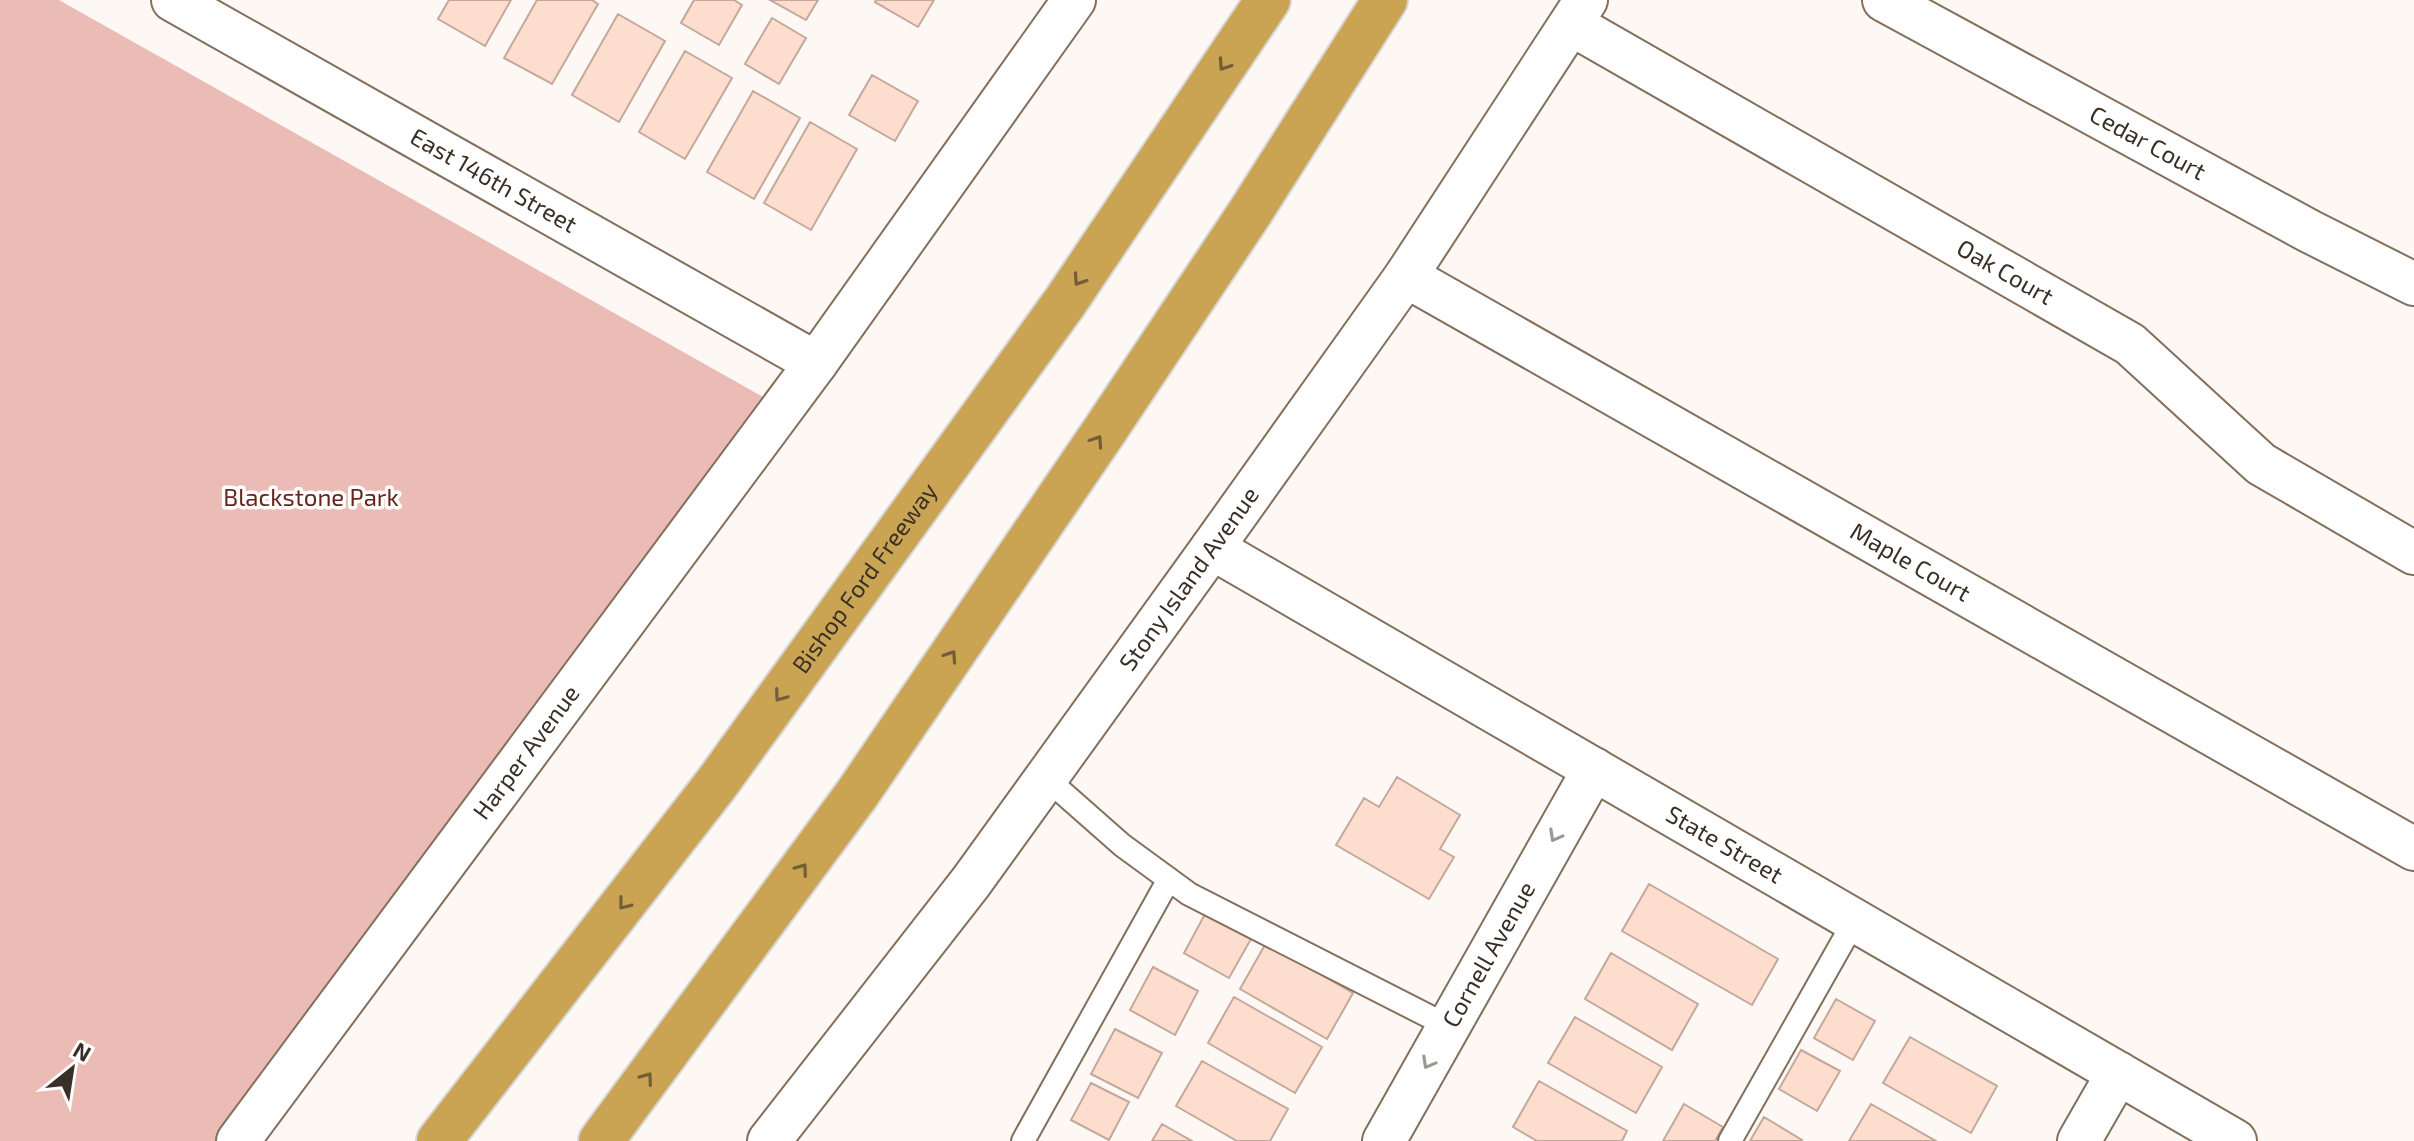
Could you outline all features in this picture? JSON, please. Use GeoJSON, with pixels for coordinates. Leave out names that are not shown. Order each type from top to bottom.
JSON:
{"type":"FeatureCollection","features":[{"type":"Feature","properties":{"kind":"highway","name":"Bishop Ford Freeway"},"geometry":{"type":"LineString","coordinates":[[439,1141],[727,770],[1065,302],[1268,0]]}},
{"type":"Feature","properties":{"kind":"highway"},"geometry":{"type":"LineString","coordinates":[[601,1141],[857,794],[1249,214],[1385,0]]}},
{"type":"Feature","properties":{"kind":"street","name":"East 146th Street"},"geometry":{"type":"LineString","coordinates":[[173,0],[816,363]]}},
{"type":"Feature","properties":{"kind":"street"},"geometry":{"type":"LineString","coordinates":[[816,363],[1074,0]]}},
{"type":"Feature","properties":{"kind":"street","name":"Cedar Court"},"geometry":{"type":"LineString","coordinates":[[1884,0],[2309,231],[2414,284]]}},
{"type":"Feature","properties":{"kind":"street","name":"Stony Island Avenue"},"geometry":{"type":"LineString","coordinates":[[769,1141],[971,882],[1212,548],[1406,276],[1579,12]]}},
{"type":"Feature","properties":{"kind":"street","name":"Oak Court"},"geometry":{"type":"LineString","coordinates":[[1579,12],[2130,344],[2261,464],[2414,553]]}},
{"type":"Feature","properties":{"kind":"street","name":"Maple Court"},"geometry":{"type":"LineString","coordinates":[[1406,276],[2414,849]]}},
{"type":"Feature","properties":{"kind":"street","name":"Harper Avenue"},"geometry":{"type":"LineString","coordinates":[[238,1141],[816,363]]}},
{"type":"Feature","properties":{"kind":"street","name":"State Street"},"geometry":{"type":"LineString","coordinates":[[1212,548],[2235,1141]]}},
{"type":"Feature","properties":{"kind":"street","name":"Cornell Avenue"},"geometry":{"type":"LineString","coordinates":[[1384,1141],[1594,769]]}},
{"type":"Feature","properties":{"kind":"street"},"geometry":{"type":"LineString","coordinates":[[2079,1141],[2118,1073]]}},
{"type":"Feature","properties":{"kind":"lane"},"geometry":{"type":"LineString","coordinates":[[1046,778],[1122,845],[1189,894],[1448,1026]]}},
{"type":"Feature","properties":{"kind":"lane"},"geometry":{"type":"LineString","coordinates":[[1023,1141],[1169,879]]}},
{"type":"Feature","properties":{"kind":"lane"},"geometry":{"type":"LineString","coordinates":[[1730,1141],[1855,920]]}},
{"type":"Feature","properties":{"kind":"green space","name":"Blackstone Park"},"geometry":{"type":"Polygon","coordinates":[[[0,0],[59,0],[772,402],[216,1141],[0,1141],[0,0]]]}},
{"type":"Feature","properties":{"kind":"building"},"geometry":{"type":"Polygon","coordinates":[[[449,0],[511,0],[485,46],[438,19],[449,0]]]}},
{"type":"Feature","properties":{"kind":"building"},"geometry":{"type":"Polygon","coordinates":[[[537,0],[592,0],[598,4],[552,84],[504,58],[537,0]]]}},
{"type":"Feature","properties":{"kind":"building"},"geometry":{"type":"Polygon","coordinates":[[[694,0],[734,0],[742,5],[719,45],[681,23],[694,0]]]}},
{"type":"Feature","properties":{"kind":"building"},"geometry":{"type":"Polygon","coordinates":[[[770,0],[818,0],[806,20],[770,0]]]}},
{"type":"Feature","properties":{"kind":"building"},"geometry":{"type":"Polygon","coordinates":[[[876,0],[934,0],[918,27],[876,0]]]}},
{"type":"Feature","properties":{"kind":"building"},"geometry":{"type":"Polygon","coordinates":[[[618,14],[665,41],[619,122],[572,95],[618,14]]]}},
{"type":"Feature","properties":{"kind":"building"},"geometry":{"type":"Polygon","coordinates":[[[772,18],[806,38],[779,84],[745,64],[772,18]]]}},
{"type":"Feature","properties":{"kind":"building"},"geometry":{"type":"Polygon","coordinates":[[[685,51],[732,78],[685,159],[639,132],[685,51]]]}},
{"type":"Feature","properties":{"kind":"building"},"geometry":{"type":"Polygon","coordinates":[[[872,75],[918,101],[895,141],[849,115],[872,75]]]}},
{"type":"Feature","properties":{"kind":"building"},"geometry":{"type":"Polygon","coordinates":[[[753,91],[800,118],[754,199],[707,172],[753,91]]]}},
{"type":"Feature","properties":{"kind":"building"},"geometry":{"type":"Polygon","coordinates":[[[810,122],[857,149],[811,230],[764,203],[810,122]]]}},
{"type":"Feature","properties":{"kind":"building"},"geometry":{"type":"Polygon","coordinates":[[[1397,777],[1460,815],[1440,849],[1454,857],[1429,899],[1336,845],[1364,798],[1379,807],[1397,777]]]}},
{"type":"Feature","properties":{"kind":"building"},"geometry":{"type":"Polygon","coordinates":[[[1649,884],[1778,959],[1752,1005],[1622,931],[1649,884]]]}},
{"type":"Feature","properties":{"kind":"building"},"geometry":{"type":"Polygon","coordinates":[[[1205,914],[1251,939],[1229,978],[1184,953],[1205,914]]]}},
{"type":"Feature","properties":{"kind":"building"},"geometry":{"type":"Polygon","coordinates":[[[1266,943],[1353,993],[1327,1039],[1240,989],[1266,943]]]}},
{"type":"Feature","properties":{"kind":"building"},"geometry":{"type":"Polygon","coordinates":[[[1611,953],[1698,1004],[1672,1050],[1585,999],[1611,953]]]}},
{"type":"Feature","properties":{"kind":"building"},"geometry":{"type":"Polygon","coordinates":[[[1153,967],[1198,991],[1175,1035],[1130,1010],[1153,967]]]}},
{"type":"Feature","properties":{"kind":"building"},"geometry":{"type":"Polygon","coordinates":[[[1234,997],[1322,1047],[1295,1093],[1208,1043],[1234,997]]]}},
{"type":"Feature","properties":{"kind":"building"},"geometry":{"type":"Polygon","coordinates":[[[1836,999],[1875,1021],[1853,1060],[1814,1038],[1836,999]]]}},
{"type":"Feature","properties":{"kind":"building"},"geometry":{"type":"Polygon","coordinates":[[[1575,1017],[1662,1067],[1636,1113],[1548,1063],[1575,1017]]]}},
{"type":"Feature","properties":{"kind":"building"},"geometry":{"type":"Polygon","coordinates":[[[1115,1029],[1162,1053],[1138,1098],[1091,1074],[1115,1029]]]}},
{"type":"Feature","properties":{"kind":"building"},"geometry":{"type":"Polygon","coordinates":[[[1910,1037],[1997,1086],[1971,1133],[1883,1083],[1910,1037]]]}},
{"type":"Feature","properties":{"kind":"building"},"geometry":{"type":"Polygon","coordinates":[[[1801,1050],[1840,1071],[1817,1111],[1779,1089],[1801,1050]]]}},
{"type":"Feature","properties":{"kind":"building"},"geometry":{"type":"Polygon","coordinates":[[[1202,1061],[1288,1109],[1270,1141],[1237,1141],[1176,1106],[1202,1061]]]}},
{"type":"Feature","properties":{"kind":"building"},"geometry":{"type":"Polygon","coordinates":[[[1539,1081],[1627,1131],[1622,1141],[1537,1141],[1513,1127],[1539,1081]]]}},
{"type":"Feature","properties":{"kind":"building"},"geometry":{"type":"Polygon","coordinates":[[[1091,1083],[1129,1102],[1109,1140],[1071,1120],[1091,1083]]]}},
{"type":"Feature","properties":{"kind":"building"},"geometry":{"type":"Polygon","coordinates":[[[1684,1104],[1723,1127],[1715,1141],[1663,1141],[1684,1104]]]}},
{"type":"Feature","properties":{"kind":"building"},"geometry":{"type":"Polygon","coordinates":[[[1871,1104],[1936,1141],[1849,1141],[1871,1104]]]}},
{"type":"Feature","properties":{"kind":"building"},"geometry":{"type":"Polygon","coordinates":[[[1764,1117],[1802,1140],[1750,1141],[1764,1117]]]}},
{"type":"Feature","properties":{"kind":"building"},"geometry":{"type":"Polygon","coordinates":[[[1162,1124],[1192,1141],[1152,1141],[1162,1124]]]}}]}
